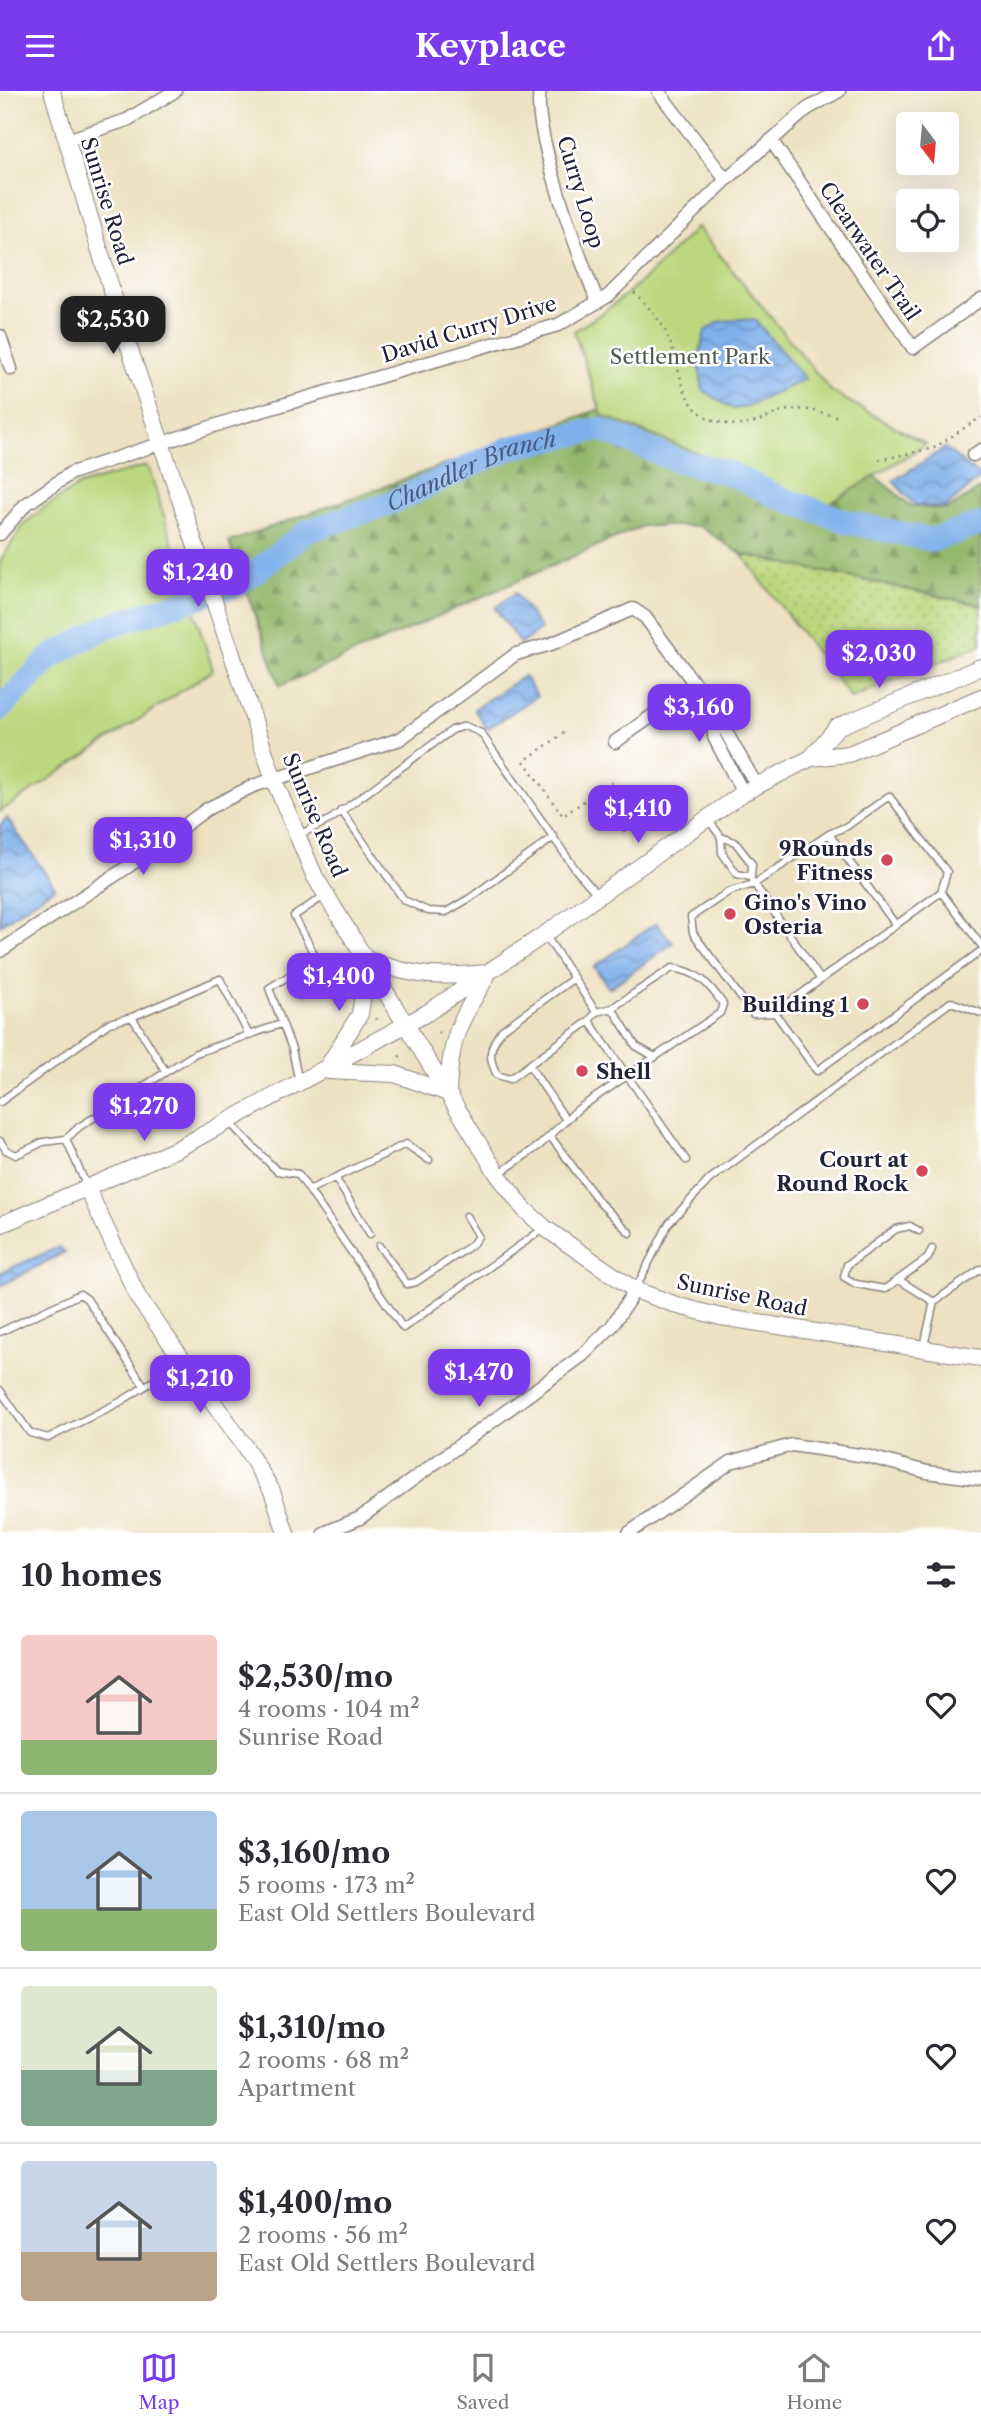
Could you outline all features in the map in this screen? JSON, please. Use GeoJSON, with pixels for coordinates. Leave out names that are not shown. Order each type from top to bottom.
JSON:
{"type":"FeatureCollection","features":[{"type":"Feature","properties":{"kind":"main road","name":"Sunrise Road"},"geometry":{"type":"LineString","coordinates":[[52,91],[161,442],[274,780],[297,836],[326,895],[369,960],[498,1175],[524,1209],[545,1228],[635,1290],[721,1317],[981,1358]]}},
{"type":"Feature","properties":{"kind":"main road"},"geometry":{"type":"LineString","coordinates":[[811,758],[837,727],[981,667]]}},
{"type":"Feature","properties":{"kind":"main road"},"geometry":{"type":"LineString","coordinates":[[0,1225],[230,1123],[406,1025],[489,973],[707,817],[750,790],[811,758],[849,754],[981,697]]}},
{"type":"Feature","properties":{"kind":"main road"},"geometry":{"type":"LineString","coordinates":[[325,1071],[360,1014],[369,960],[419,976],[439,978],[489,973]]}},
{"type":"Feature","properties":{"kind":"main road"},"geometry":{"type":"LineString","coordinates":[[325,1071],[395,1074],[448,1093],[451,1046],[457,1029],[489,973]]}},
{"type":"Feature","properties":{"kind":"main road"},"geometry":{"type":"LineString","coordinates":[[87,1188],[139,1299],[244,1445],[272,1491],[286,1533]]}},
{"type":"Feature","properties":{"kind":"street"},"geometry":{"type":"LineString","coordinates":[[67,141],[127,120],[175,91]]}},
{"type":"Feature","properties":{"kind":"street","name":"Curry Loop"},"geometry":{"type":"LineString","coordinates":[[540,91],[540,121],[579,257],[598,302]]}},
{"type":"Feature","properties":{"kind":"street"},"geometry":{"type":"LineString","coordinates":[[658,91],[726,180]]}},
{"type":"Feature","properties":{"kind":"street","name":"David Curry Drive"},"geometry":{"type":"LineString","coordinates":[[0,534],[25,505],[71,473],[161,442],[558,325],[598,302],[636,271],[726,180],[771,140],[807,109],[839,91]]}},
{"type":"Feature","properties":{"kind":"street","name":"Clearwater Trail"},"geometry":{"type":"LineString","coordinates":[[771,140],[913,348],[981,299]]}},
{"type":"Feature","properties":{"kind":"street"},"geometry":{"type":"LineString","coordinates":[[0,336],[11,369]]}},
{"type":"Feature","properties":{"kind":"street"},"geometry":{"type":"LineString","coordinates":[[0,951],[129,866],[207,809],[253,786],[400,740],[516,654],[551,644],[632,609],[645,617],[712,709],[750,790]]}},
{"type":"Feature","properties":{"kind":"street"},"geometry":{"type":"LineString","coordinates":[[615,742],[696,685]]}},
{"type":"Feature","properties":{"kind":"street"},"geometry":{"type":"LineString","coordinates":[[324,1533],[360,1518],[583,1355],[612,1326],[635,1290]]}},
{"type":"Feature","properties":{"kind":"street"},"geometry":{"type":"LineString","coordinates":[[629,1533],[731,1462],[792,1445],[866,1456],[927,1472],[981,1479]]}},
{"type":"Feature","properties":{"kind":"lane"},"geometry":{"type":"LineString","coordinates":[[297,836],[331,820],[452,730],[466,726],[481,733],[598,896]]}},
{"type":"Feature","properties":{"kind":"lane"},"geometry":{"type":"LineString","coordinates":[[890,796],[947,872],[941,892],[775,1013],[753,1014],[693,933],[691,917],[728,892],[752,881],[829,834],[847,826],[890,796]]}},
{"type":"Feature","properties":{"kind":"lane"},"geometry":{"type":"LineString","coordinates":[[341,810],[404,900],[428,911],[446,912],[470,898],[554,837]]}},
{"type":"Feature","properties":{"kind":"lane"},"geometry":{"type":"LineString","coordinates":[[707,817],[721,837],[722,853],[737,874],[752,881],[821,980]]}},
{"type":"Feature","properties":{"kind":"lane"},"geometry":{"type":"LineString","coordinates":[[829,834],[896,925]]}},
{"type":"Feature","properties":{"kind":"lane"},"geometry":{"type":"LineString","coordinates":[[721,837],[735,842],[752,864],[752,881]]}},
{"type":"Feature","properties":{"kind":"lane"},"geometry":{"type":"LineString","coordinates":[[941,892],[981,946]]}},
{"type":"Feature","properties":{"kind":"lane"},"geometry":{"type":"LineString","coordinates":[[300,1085],[292,1049],[269,988],[312,962],[313,952],[294,916],[326,895]]}},
{"type":"Feature","properties":{"kind":"lane"},"geometry":{"type":"LineString","coordinates":[[545,934],[596,1012]]}},
{"type":"Feature","properties":{"kind":"lane"},"geometry":{"type":"LineString","coordinates":[[775,1013],[817,1071],[981,951]]}},
{"type":"Feature","properties":{"kind":"lane"},"geometry":{"type":"LineString","coordinates":[[498,1175],[550,1136],[566,1120],[720,1013],[723,1005],[707,981],[672,968],[612,1008],[596,1012],[589,1021],[510,1079],[497,1075],[490,1061],[490,1051],[502,1030],[574,978]]}},
{"type":"Feature","properties":{"kind":"lane"},"geometry":{"type":"LineString","coordinates":[[0,1102],[109,1023],[132,1017],[219,979],[249,1035]]}},
{"type":"Feature","properties":{"kind":"lane"},"geometry":{"type":"LineString","coordinates":[[635,1290],[669,1223],[710,1179],[951,1002],[981,1013]]}},
{"type":"Feature","properties":{"kind":"lane"},"geometry":{"type":"LineString","coordinates":[[612,1008],[636,1047],[655,1057]]}},
{"type":"Feature","properties":{"kind":"lane"},"geometry":{"type":"LineString","coordinates":[[132,1017],[166,1072]]}},
{"type":"Feature","properties":{"kind":"lane"},"geometry":{"type":"LineString","coordinates":[[589,1021],[685,1160]]}},
{"type":"Feature","properties":{"kind":"lane"},"geometry":{"type":"LineString","coordinates":[[0,1141],[6,1150],[16,1155],[43,1142],[66,1139],[79,1127],[196,1053],[281,1024]]}},
{"type":"Feature","properties":{"kind":"lane"},"geometry":{"type":"LineString","coordinates":[[529,1065],[566,1120]]}},
{"type":"Feature","properties":{"kind":"lane"},"geometry":{"type":"LineString","coordinates":[[230,1123],[277,1171],[298,1174],[311,1189],[403,1328],[545,1228]]}},
{"type":"Feature","properties":{"kind":"lane"},"geometry":{"type":"LineString","coordinates":[[550,1136],[600,1203],[630,1233]]}},
{"type":"Feature","properties":{"kind":"lane"},"geometry":{"type":"LineString","coordinates":[[66,1139],[87,1188]]}},
{"type":"Feature","properties":{"kind":"lane"},"geometry":{"type":"LineString","coordinates":[[311,1189],[406,1144],[429,1160]]}},
{"type":"Feature","properties":{"kind":"lane"},"geometry":{"type":"LineString","coordinates":[[336,1179],[370,1234]]}},
{"type":"Feature","properties":{"kind":"lane"},"geometry":{"type":"LineString","coordinates":[[379,1246],[407,1284],[416,1282],[472,1245],[478,1236],[466,1216]]}},
{"type":"Feature","properties":{"kind":"lane"},"geometry":{"type":"LineString","coordinates":[[919,1231],[909,1226],[896,1229],[847,1265],[843,1272],[848,1281],[880,1290],[899,1280],[928,1258],[932,1249]]}},
{"type":"Feature","properties":{"kind":"lane"},"geometry":{"type":"LineString","coordinates":[[924,1350],[934,1302],[981,1269]]}},
{"type":"Feature","properties":{"kind":"lane"},"geometry":{"type":"LineString","coordinates":[[899,1280],[934,1302]]}},
{"type":"Feature","properties":{"kind":"lane"},"geometry":{"type":"LineString","coordinates":[[0,1332],[80,1294],[87,1299],[144,1386]]}},
{"type":"Feature","properties":{"kind":"lane"},"geometry":{"type":"LineString","coordinates":[[0,1390],[30,1433],[48,1438],[183,1362]]}},
{"type":"Feature","properties":{"kind":"path"},"geometry":{"type":"LineString","coordinates":[[634,292],[653,312],[667,335],[683,388],[690,405],[698,413],[726,423],[741,425],[798,409],[841,418]]}},
{"type":"Feature","properties":{"kind":"path"},"geometry":{"type":"LineString","coordinates":[[879,460],[934,447],[981,417]]}},
{"type":"Feature","properties":{"kind":"path"},"geometry":{"type":"LineString","coordinates":[[564,733],[524,761],[563,816],[611,782],[635,819],[622,827],[626,834]]}},
{"type":"Feature","properties":{"kind":"green space","name":"Settlement Park"},"geometry":{"type":"Polygon","coordinates":[[[697,227],[832,392],[926,444],[827,505],[602,415],[574,331],[624,296],[697,227]]]}},
{"type":"Feature","properties":{"kind":"green space"},"geometry":{"type":"Polygon","coordinates":[[[600,409],[602,415],[827,505],[875,476],[911,506],[946,510],[981,488],[981,605],[741,554],[699,526],[642,526],[280,686],[229,542],[600,409]]]}},
{"type":"Feature","properties":{"kind":"green space"},"geometry":{"type":"Polygon","coordinates":[[[145,466],[149,469],[213,670],[0,812],[0,561],[23,526],[42,509],[80,485],[145,466]]]}},
{"type":"Feature","properties":{"kind":"green space"},"geometry":{"type":"Polygon","coordinates":[[[741,554],[981,605],[981,645],[851,698],[741,554]]]}},
{"type":"Feature","properties":{"kind":"water"},"geometry":{"type":"Polygon","coordinates":[[[755,320],[805,379],[746,407],[733,409],[703,390],[698,361],[705,331],[719,322],[755,320]]]}},
{"type":"Feature","properties":{"kind":"water"},"geometry":{"type":"Polygon","coordinates":[[[945,448],[981,477],[945,508],[915,505],[893,481],[945,448]]]}},
{"type":"Feature","properties":{"kind":"water"},"geometry":{"type":"Polygon","coordinates":[[[515,593],[541,629],[520,644],[495,608],[515,593]]]}},
{"type":"Feature","properties":{"kind":"water"},"geometry":{"type":"Polygon","coordinates":[[[524,676],[537,696],[487,729],[474,709],[524,676]]]}},
{"type":"Feature","properties":{"kind":"water"},"geometry":{"type":"Polygon","coordinates":[[[7,818],[55,887],[0,925],[0,825],[7,818]]]}},
{"type":"Feature","properties":{"kind":"water"},"geometry":{"type":"Polygon","coordinates":[[[656,923],[673,943],[609,988],[594,967],[656,923]]]}},
{"type":"Feature","properties":{"kind":"water"},"geometry":{"type":"Polygon","coordinates":[[[59,1247],[65,1252],[0,1286],[0,1273],[59,1247]]]}},
{"type":"Feature","properties":{"kind":"waterway","name":"Chandler Branch"},"geometry":{"type":"LineString","coordinates":[[0,709],[52,656],[108,626],[239,584],[308,531],[393,502],[510,448],[600,429],[678,461],[729,473],[776,496],[851,523],[932,540],[981,524]]}},
{"type":"Feature","properties":{"kind":"place","name":"9Rounds Fitness"},"geometry":{"type":"Point","coordinates":[887,860]}},
{"type":"Feature","properties":{"kind":"place","name":"Gino's Vino Osteria"},"geometry":{"type":"Point","coordinates":[730,914]}},
{"type":"Feature","properties":{"kind":"place","name":"Building 1"},"geometry":{"type":"Point","coordinates":[863,1004]}},
{"type":"Feature","properties":{"kind":"place","name":"Shell"},"geometry":{"type":"Point","coordinates":[582,1071]}},
{"type":"Feature","properties":{"kind":"place","name":"Court at Round Rock"},"geometry":{"type":"Point","coordinates":[922,1171]}}]}
